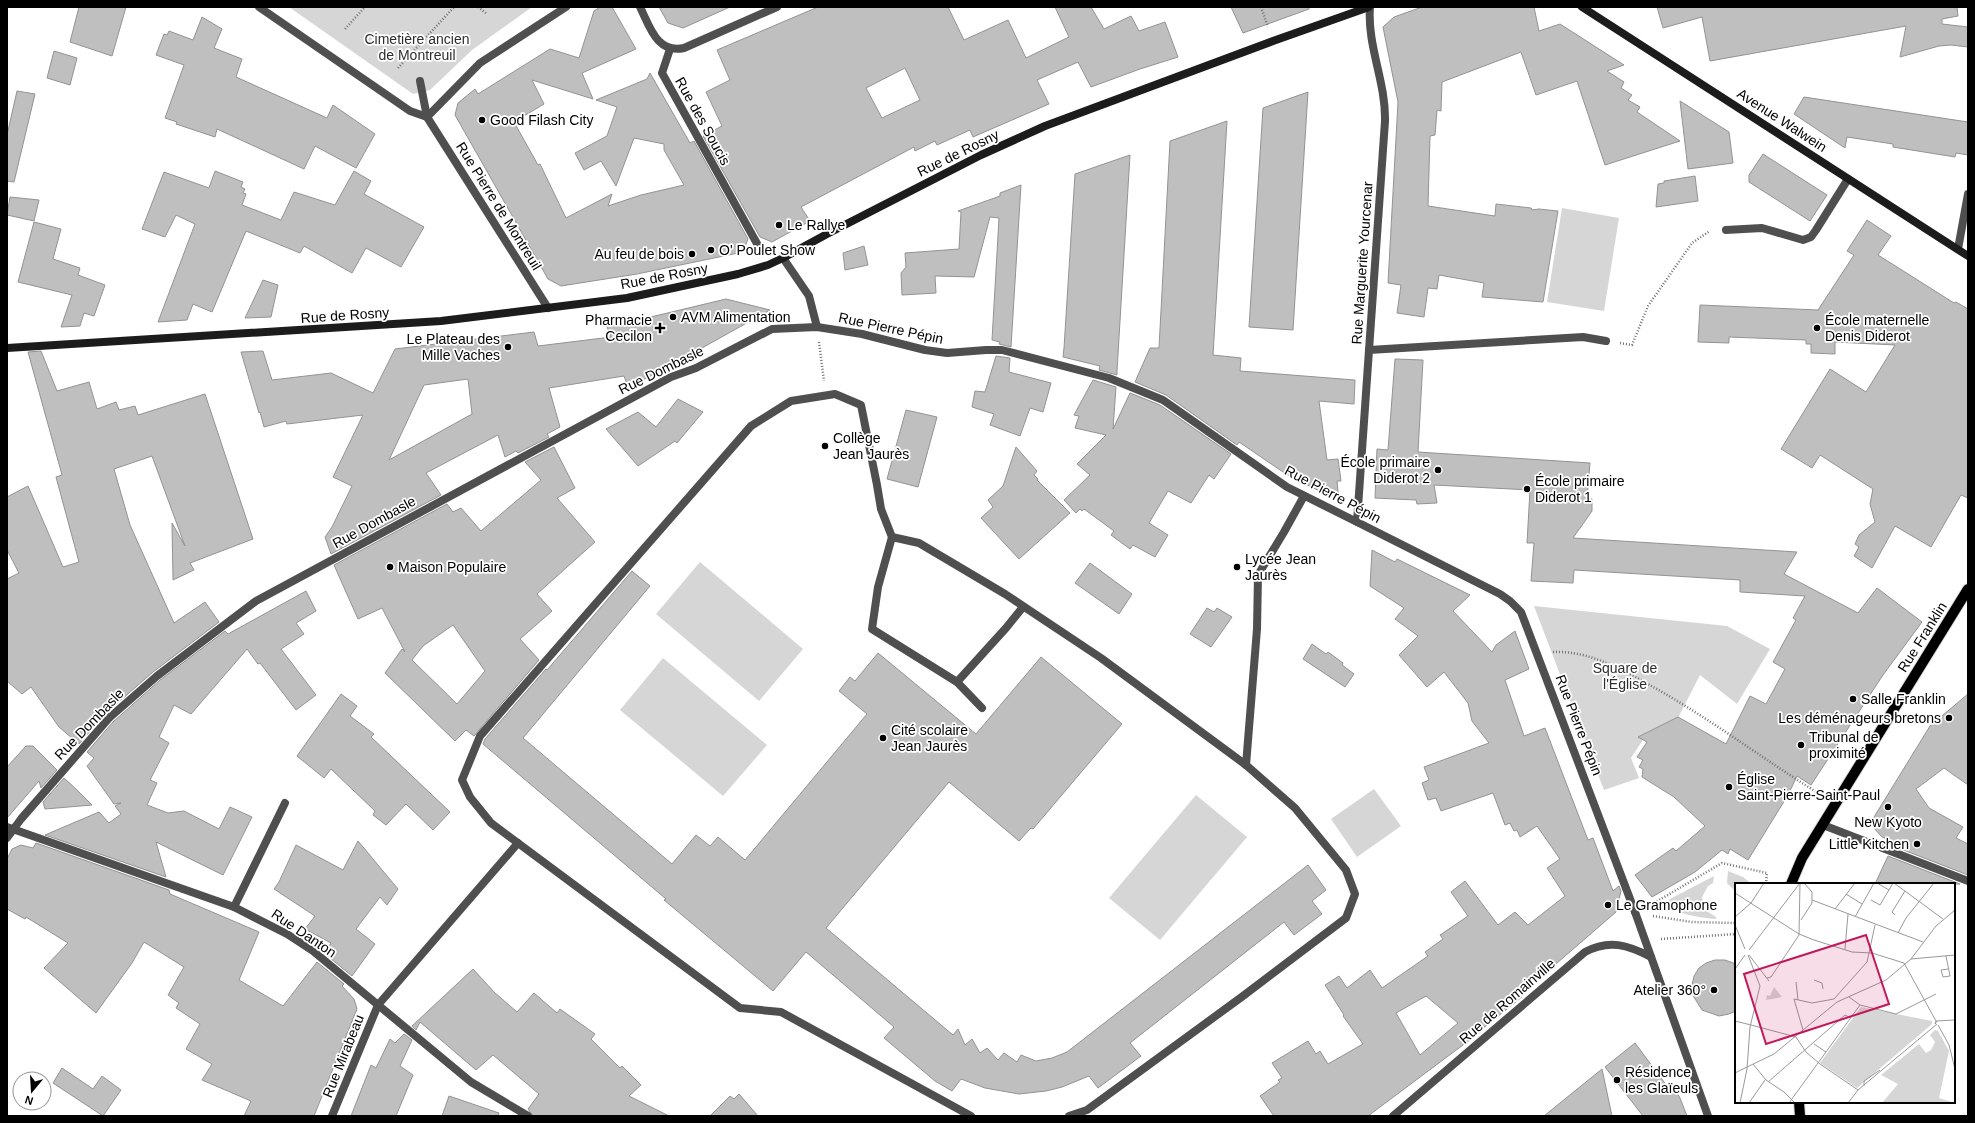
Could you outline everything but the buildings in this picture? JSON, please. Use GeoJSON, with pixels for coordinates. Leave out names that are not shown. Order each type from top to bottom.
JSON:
{"type":"FeatureCollection","features":[{"type":"Feature","properties":{"kind":"main road","name":"Rue de Rosny"},"geometry":{"type":"LineString","coordinates":[[7,348],[441,321],[627,298],[680,288],[738,274],[768,265],[783,258],[981,155],[1045,126],[1273,41],[1370,7]]}},
{"type":"Feature","properties":{"kind":"main road","name":"Avenue Walwein"},"geometry":{"type":"LineString","coordinates":[[1582,7],[1623,32],[1968,256]]}},
{"type":"Feature","properties":{"kind":"main road","name":"Rue Franklin"},"geometry":{"type":"LineString","coordinates":[[1791,883],[1802,858],[1968,589]]}},
{"type":"Feature","properties":{"kind":"main road"},"geometry":{"type":"LineString","coordinates":[[1799,1103],[1800,1116]]}},
{"type":"Feature","properties":{"kind":"street"},"geometry":{"type":"LineString","coordinates":[[259,7],[410,111],[427,117],[480,64],[566,7]]}},
{"type":"Feature","properties":{"kind":"street"},"geometry":{"type":"LineString","coordinates":[[640,7],[657,39],[670,49],[684,48],[777,7]]}},
{"type":"Feature","properties":{"kind":"street","name":"Rue Marguerite Yourcenar"},"geometry":{"type":"LineString","coordinates":[[1357,522],[1386,111],[1383,89],[1369,25],[1370,7]]}},
{"type":"Feature","properties":{"kind":"street","name":"Rue des Soucis"},"geometry":{"type":"LineString","coordinates":[[670,49],[662,73],[760,249]]}},
{"type":"Feature","properties":{"kind":"street","name":"Rue Pierre de Montreuil"},"geometry":{"type":"LineString","coordinates":[[420,81],[427,117],[548,308]]}},
{"type":"Feature","properties":{"kind":"street"},"geometry":{"type":"LineString","coordinates":[[1726,230],[1762,228],[1803,240],[1811,237],[1848,179]]}},
{"type":"Feature","properties":{"kind":"street"},"geometry":{"type":"LineString","coordinates":[[1958,250],[1968,194]]}},
{"type":"Feature","properties":{"kind":"street","name":"Rue Pierre Pépin"},"geometry":{"type":"LineString","coordinates":[[783,258],[809,296],[817,327],[862,334],[925,350],[948,353],[1002,350],[1109,378],[1162,400],[1287,487],[1500,594],[1510,601],[1521,612],[1641,926],[1708,1116]]}},
{"type":"Feature","properties":{"kind":"street","name":"Rue Dombasle"},"geometry":{"type":"LineString","coordinates":[[7,838],[10,828],[109,718],[157,676],[256,601],[670,377],[696,368],[772,329],[817,327]]}},
{"type":"Feature","properties":{"kind":"street"},"geometry":{"type":"LineString","coordinates":[[1369,350],[1583,337],[1606,341]]}},
{"type":"Feature","properties":{"kind":"street"},"geometry":{"type":"LineString","coordinates":[[971,1116],[781,1012],[740,1008],[491,823],[470,797],[462,780],[480,736],[751,426],[791,401],[825,395],[835,394],[861,405],[878,485],[880,509],[892,537],[878,587],[872,629],[957,682],[982,708]]}},
{"type":"Feature","properties":{"kind":"street"},"geometry":{"type":"LineString","coordinates":[[1246,765],[1257,629],[1258,575],[1304,496]]}},
{"type":"Feature","properties":{"kind":"street"},"geometry":{"type":"LineString","coordinates":[[892,537],[919,543],[1023,606],[1101,658],[1246,765],[1295,808],[1346,870],[1355,894],[1346,918],[1237,1001],[1087,1110],[1069,1116]]}},
{"type":"Feature","properties":{"kind":"street"},"geometry":{"type":"LineString","coordinates":[[957,682],[1006,628],[1023,606]]}},
{"type":"Feature","properties":{"kind":"street"},"geometry":{"type":"LineString","coordinates":[[234,907],[284,803]]}},
{"type":"Feature","properties":{"kind":"street"},"geometry":{"type":"LineString","coordinates":[[1823,825],[1968,881]]}},
{"type":"Feature","properties":{"kind":"street","name":"Rue Danton"},"geometry":{"type":"LineString","coordinates":[[10,828],[234,907],[275,927],[307,947],[470,1082],[528,1116]]}},
{"type":"Feature","properties":{"kind":"street","name":"Rue Mirabeau"},"geometry":{"type":"LineString","coordinates":[[332,1116],[378,1005],[518,843]]}},
{"type":"Feature","properties":{"kind":"street","name":"Rue de Romainville"},"geometry":{"type":"LineString","coordinates":[[1393,1116],[1585,952],[1597,946],[1620,945],[1651,957]]}},
{"type":"Feature","properties":{"kind":"path"},"geometry":{"type":"LineString","coordinates":[[345,29],[365,7]]}},
{"type":"Feature","properties":{"kind":"path"},"geometry":{"type":"LineString","coordinates":[[398,68],[454,7]]}},
{"type":"Feature","properties":{"kind":"path"},"geometry":{"type":"LineString","coordinates":[[478,7],[486,13]]}},
{"type":"Feature","properties":{"kind":"path"},"geometry":{"type":"LineString","coordinates":[[1261,7],[1273,41]]}},
{"type":"Feature","properties":{"kind":"path"},"geometry":{"type":"LineString","coordinates":[[1632,345],[1648,306],[1692,243],[1715,228],[1726,230]]}},
{"type":"Feature","properties":{"kind":"path"},"geometry":{"type":"LineString","coordinates":[[817,327],[825,395]]}},
{"type":"Feature","properties":{"kind":"path"},"geometry":{"type":"LineString","coordinates":[[1548,652],[1583,655],[1625,671],[1696,711],[1818,793]]}},
{"type":"Feature","properties":{"kind":"path"},"geometry":{"type":"LineString","coordinates":[[1648,906],[1722,863],[1767,873],[1766,883]]}},
{"type":"Feature","properties":{"kind":"path"},"geometry":{"type":"LineString","coordinates":[[1635,912],[1663,919],[1692,922],[1735,923]]}},
{"type":"Feature","properties":{"kind":"path"},"geometry":{"type":"LineString","coordinates":[[1645,940],[1735,934]]}},
{"type":"Feature","properties":{"kind":"green space","name":"Cimetière ancien de Montreuil"},"geometry":{"type":"Polygon","coordinates":[[[289,7],[532,7],[472,50],[430,90],[413,94],[289,7]]]}},
{"type":"Feature","properties":{"kind":"green space"},"geometry":{"type":"Polygon","coordinates":[[[1562,208],[1619,218],[1604,311],[1547,302],[1562,208]]]}},
{"type":"Feature","properties":{"kind":"green space"},"geometry":{"type":"Polygon","coordinates":[[[700,562],[803,649],[759,701],[656,614],[700,562]]]}},
{"type":"Feature","properties":{"kind":"green space","name":"Square de l'Église"},"geometry":{"type":"Polygon","coordinates":[[[1534,606],[1727,626],[1770,649],[1737,704],[1700,675],[1678,718],[1648,732],[1631,758],[1639,778],[1604,790],[1534,606]]]}},
{"type":"Feature","properties":{"kind":"green space"},"geometry":{"type":"Polygon","coordinates":[[[663,658],[767,745],[723,796],[620,710],[663,658]]]}},
{"type":"Feature","properties":{"kind":"green space"},"geometry":{"type":"Polygon","coordinates":[[[1374,789],[1401,826],[1357,857],[1331,819],[1374,789]]]}},
{"type":"Feature","properties":{"kind":"green space"},"geometry":{"type":"Polygon","coordinates":[[[1196,795],[1247,837],[1160,940],[1109,898],[1196,795]]]}},
{"type":"Feature","properties":{"kind":"green space"},"geometry":{"type":"Polygon","coordinates":[[[1728,871],[1743,877],[1751,883],[1735,883],[1735,891],[1727,883],[1728,871]]]}},
{"type":"Feature","properties":{"kind":"green space"},"geometry":{"type":"Polygon","coordinates":[[[1714,876],[1713,883],[1708,886],[1702,897],[1705,910],[1716,917],[1716,919],[1697,917],[1676,911],[1667,904],[1670,899],[1714,876]]]}},
{"type":"Feature","properties":{"kind":"place","name":"Good Filash City"},"geometry":{"type":"Point","coordinates":[482,120]}},
{"type":"Feature","properties":{"kind":"place","name":"Le Rallye"},"geometry":{"type":"Point","coordinates":[779,225]}},
{"type":"Feature","properties":{"kind":"place","name":"O' Poulet Show"},"geometry":{"type":"Point","coordinates":[711,250]}},
{"type":"Feature","properties":{"kind":"place","name":"Au feu de bois"},"geometry":{"type":"Point","coordinates":[692,254]}},
{"type":"Feature","properties":{"kind":"place","name":"AVM Alimentation"},"geometry":{"type":"Point","coordinates":[673,317]}},
{"type":"Feature","properties":{"kind":"place","name":"Pharmacie Cecilon"},"geometry":{"type":"Point","coordinates":[660,328]}},
{"type":"Feature","properties":{"kind":"place","name":"École maternelle Denis Diderot"},"geometry":{"type":"Point","coordinates":[1817,328]}},
{"type":"Feature","properties":{"kind":"place","name":"Le Plateau des Mille Vaches"},"geometry":{"type":"Point","coordinates":[508,347]}},
{"type":"Feature","properties":{"kind":"place","name":"Collège Jean Jaurès"},"geometry":{"type":"Point","coordinates":[825,446]}},
{"type":"Feature","properties":{"kind":"place","name":"École primaire Diderot 2"},"geometry":{"type":"Point","coordinates":[1438,470]}},
{"type":"Feature","properties":{"kind":"place","name":"École primaire Diderot 1"},"geometry":{"type":"Point","coordinates":[1527,489]}},
{"type":"Feature","properties":{"kind":"place","name":"Maison Populaire"},"geometry":{"type":"Point","coordinates":[390,567]}},
{"type":"Feature","properties":{"kind":"place","name":"Lycée Jean Jaurès"},"geometry":{"type":"Point","coordinates":[1237,567]}},
{"type":"Feature","properties":{"kind":"place","name":"Salle Franklin"},"geometry":{"type":"Point","coordinates":[1853,699]}},
{"type":"Feature","properties":{"kind":"place","name":"Les déménageurs bretons"},"geometry":{"type":"Point","coordinates":[1949,718]}},
{"type":"Feature","properties":{"kind":"place","name":"Cité scolaire Jean Jaurès"},"geometry":{"type":"Point","coordinates":[883,738]}},
{"type":"Feature","properties":{"kind":"place","name":"Tribunal de proximité"},"geometry":{"type":"Point","coordinates":[1801,745]}},
{"type":"Feature","properties":{"kind":"place","name":"Église Saint-Pierre-Saint-Paul"},"geometry":{"type":"Point","coordinates":[1729,787]}},
{"type":"Feature","properties":{"kind":"place","name":"New Kyoto"},"geometry":{"type":"Point","coordinates":[1888,807]}},
{"type":"Feature","properties":{"kind":"place","name":"Little Kitchen"},"geometry":{"type":"Point","coordinates":[1917,844]}},
{"type":"Feature","properties":{"kind":"place","name":"Le Gramophone"},"geometry":{"type":"Point","coordinates":[1608,905]}},
{"type":"Feature","properties":{"kind":"place","name":"Atelier 360°"},"geometry":{"type":"Point","coordinates":[1714,990]}},
{"type":"Feature","properties":{"kind":"place","name":"Résidence les Glaïeuls"},"geometry":{"type":"Point","coordinates":[1617,1080]}}]}
